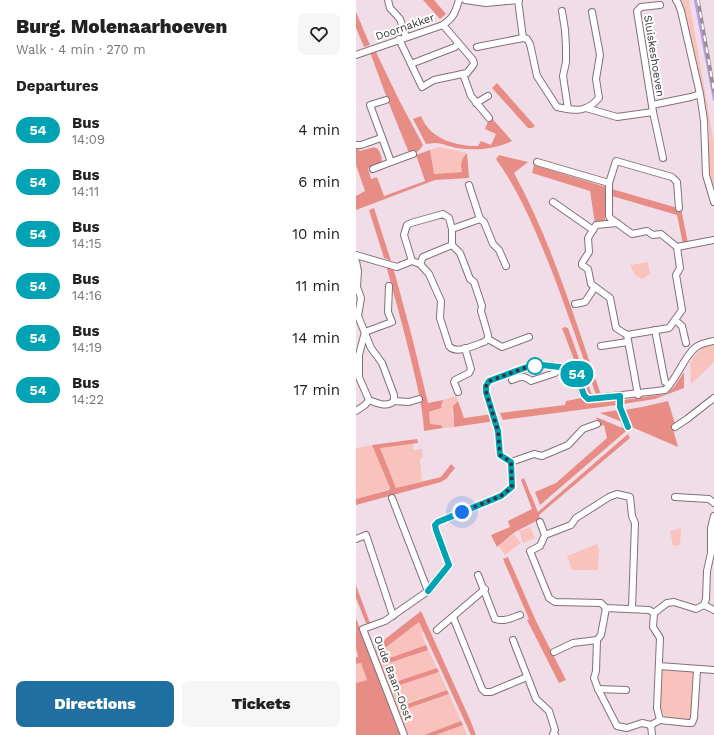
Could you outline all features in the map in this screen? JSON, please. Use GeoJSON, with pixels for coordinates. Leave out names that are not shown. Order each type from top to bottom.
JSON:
{"type":"FeatureCollection","features":[{"type":"Feature","properties":{"kind":"street"},"geometry":{"type":"LineString","coordinates":[[388,0],[390,8],[400,18],[406,37]]}},
{"type":"Feature","properties":{"kind":"street","name":"Doornakker"},"geometry":{"type":"LineString","coordinates":[[356,55],[443,24],[454,15],[459,0]]}},
{"type":"Feature","properties":{"kind":"street"},"geometry":{"type":"LineString","coordinates":[[465,0],[486,3],[518,0],[523,38]]}},
{"type":"Feature","properties":{"kind":"street"},"geometry":{"type":"LineString","coordinates":[[676,0],[682,10],[700,94],[704,121],[706,175],[714,202]]}},
{"type":"Feature","properties":{"kind":"street","name":"Sluiskeshoeven"},"geometry":{"type":"LineString","coordinates":[[660,5],[641,7],[637,11],[653,112],[663,158]]}},
{"type":"Feature","properties":{"kind":"street"},"geometry":{"type":"LineString","coordinates":[[477,47],[523,38],[527,39],[530,44],[536,76],[557,107],[568,109],[563,76],[566,62],[566,41],[562,11]]}},
{"type":"Feature","properties":{"kind":"street"},"geometry":{"type":"LineString","coordinates":[[586,108],[592,106],[599,98],[596,79],[600,55],[592,12]]}},
{"type":"Feature","properties":{"kind":"street"},"geometry":{"type":"LineString","coordinates":[[399,39],[422,87],[434,80],[467,73],[474,64],[473,60],[443,24]]}},
{"type":"Feature","properties":{"kind":"street"},"geometry":{"type":"LineString","coordinates":[[411,64],[455,47],[458,43]]}},
{"type":"Feature","properties":{"kind":"street"},"geometry":{"type":"LineString","coordinates":[[463,74],[471,96],[489,118]]}},
{"type":"Feature","properties":{"kind":"street","name":"Sluiskeshoeven"},"geometry":{"type":"LineString","coordinates":[[652,104],[700,94]]}},
{"type":"Feature","properties":{"kind":"street"},"geometry":{"type":"LineString","coordinates":[[476,103],[488,96]]}},
{"type":"Feature","properties":{"kind":"street"},"geometry":{"type":"LineString","coordinates":[[386,100],[370,105],[391,162]]}},
{"type":"Feature","properties":{"kind":"street","name":"Sluiskeshoeven"},"geometry":{"type":"LineString","coordinates":[[568,109],[572,110],[586,108],[617,117],[653,112]]}},
{"type":"Feature","properties":{"kind":"street"},"geometry":{"type":"LineString","coordinates":[[356,145],[361,145],[381,138]]}},
{"type":"Feature","properties":{"kind":"street"},"geometry":{"type":"LineString","coordinates":[[373,169],[413,154]]}},
{"type":"Feature","properties":{"kind":"street"},"geometry":{"type":"LineString","coordinates":[[601,346],[655,330],[670,328],[682,310],[676,275],[680,268],[677,247],[661,234],[653,235],[647,231],[632,234],[609,216],[609,183],[616,161],[672,176],[677,182],[679,208]]}},
{"type":"Feature","properties":{"kind":"street"},"geometry":{"type":"LineString","coordinates":[[537,162],[609,183]]}},
{"type":"Feature","properties":{"kind":"street"},"geometry":{"type":"LineString","coordinates":[[469,185],[480,219],[484,222],[493,244],[500,250],[506,266]]}},
{"type":"Feature","properties":{"kind":"street"},"geometry":{"type":"LineString","coordinates":[[553,202],[593,230]]}},
{"type":"Feature","properties":{"kind":"street"},"geometry":{"type":"LineString","coordinates":[[412,261],[404,235],[406,225],[444,214],[449,218],[452,229],[452,245],[460,252],[470,279],[474,282],[482,306],[481,311],[488,339]]}},
{"type":"Feature","properties":{"kind":"street"},"geometry":{"type":"LineString","coordinates":[[452,229],[480,219]]}},
{"type":"Feature","properties":{"kind":"street"},"geometry":{"type":"LineString","coordinates":[[617,223],[596,225],[588,238],[589,252],[582,265],[588,269],[591,284],[610,298],[616,328],[627,338],[638,394]]}},
{"type":"Feature","properties":{"kind":"street"},"geometry":{"type":"LineString","coordinates":[[677,247],[714,240]]}},
{"type":"Feature","properties":{"kind":"street"},"geometry":{"type":"LineString","coordinates":[[420,264],[423,257],[452,245]]}},
{"type":"Feature","properties":{"kind":"street"},"geometry":{"type":"LineString","coordinates":[[356,255],[397,267],[412,261],[420,264],[429,274],[441,301],[440,318],[451,348],[456,350],[465,348],[484,342],[488,339]]}},
{"type":"Feature","properties":{"kind":"street"},"geometry":{"type":"LineString","coordinates":[[356,261],[358,271],[357,287],[361,298],[357,316],[371,348],[382,363],[394,395],[394,402]]}},
{"type":"Feature","properties":{"kind":"street"},"geometry":{"type":"LineString","coordinates":[[364,332],[392,322],[388,312],[389,286]]}},
{"type":"Feature","properties":{"kind":"street"},"geometry":{"type":"LineString","coordinates":[[575,304],[585,302],[595,287]]}},
{"type":"Feature","properties":{"kind":"street"},"geometry":{"type":"LineString","coordinates":[[675,320],[682,326],[686,343]]}},
{"type":"Feature","properties":{"kind":"street"},"geometry":{"type":"LineString","coordinates":[[655,330],[665,382]]}},
{"type":"Feature","properties":{"kind":"street"},"geometry":{"type":"LineString","coordinates":[[364,332],[359,355],[359,377],[369,400]]}},
{"type":"Feature","properties":{"kind":"street"},"geometry":{"type":"LineString","coordinates":[[488,339],[502,347],[529,337]]}},
{"type":"Feature","properties":{"kind":"street"},"geometry":{"type":"LineString","coordinates":[[511,462],[500,455],[498,431],[486,392],[486,386],[489,381],[527,367],[542,365],[568,368],[576,372],[584,395],[588,399],[665,390],[671,385],[695,348],[702,344],[714,341]]}},
{"type":"Feature","properties":{"kind":"street"},"geometry":{"type":"LineString","coordinates":[[458,392],[454,382],[455,380],[469,372],[471,369],[465,348]]}},
{"type":"Feature","properties":{"kind":"street"},"geometry":{"type":"LineString","coordinates":[[512,380],[522,376],[531,381],[557,371],[553,366]]}},
{"type":"Feature","properties":{"kind":"street"},"geometry":{"type":"LineString","coordinates":[[620,396],[620,407],[628,427]]}},
{"type":"Feature","properties":{"kind":"street"},"geometry":{"type":"LineString","coordinates":[[369,400],[386,405],[394,402],[409,402],[419,399]]}},
{"type":"Feature","properties":{"kind":"street"},"geometry":{"type":"LineString","coordinates":[[356,412],[366,405],[369,400]]}},
{"type":"Feature","properties":{"kind":"street"},"geometry":{"type":"LineString","coordinates":[[675,426],[713,401]]}},
{"type":"Feature","properties":{"kind":"street"},"geometry":{"type":"LineString","coordinates":[[511,462],[534,454],[542,456],[568,445],[583,428],[597,424]]}},
{"type":"Feature","properties":{"kind":"street"},"geometry":{"type":"LineString","coordinates":[[356,539],[366,535],[393,616],[428,591],[449,565],[435,525],[438,522],[501,496],[512,487],[511,462]]}},
{"type":"Feature","properties":{"kind":"street"},"geometry":{"type":"LineString","coordinates":[[606,608],[601,602],[555,602],[549,598],[530,551],[540,546],[545,535],[571,525],[576,518],[609,497],[617,494],[630,497],[632,516],[635,523],[632,608]]}},
{"type":"Feature","properties":{"kind":"street"},"geometry":{"type":"LineString","coordinates":[[675,497],[709,499],[714,503]]}},
{"type":"Feature","properties":{"kind":"street"},"geometry":{"type":"LineString","coordinates":[[392,498],[428,591]]}},
{"type":"Feature","properties":{"kind":"street"},"geometry":{"type":"LineString","coordinates":[[660,720],[657,708],[660,638],[653,627],[654,613],[667,603],[674,602],[696,609],[704,605],[706,599],[707,571],[711,553],[711,528],[714,516]]}},
{"type":"Feature","properties":{"kind":"street"},"geometry":{"type":"LineString","coordinates":[[540,522],[545,535]]}},
{"type":"Feature","properties":{"kind":"street"},"geometry":{"type":"LineString","coordinates":[[478,575],[495,619],[501,621],[520,615]]}},
{"type":"Feature","properties":{"kind":"street"},"geometry":{"type":"LineString","coordinates":[[437,630],[485,590]]}},
{"type":"Feature","properties":{"kind":"street"},"geometry":{"type":"LineString","coordinates":[[704,605],[714,610]]}},
{"type":"Feature","properties":{"kind":"street"},"geometry":{"type":"LineString","coordinates":[[606,608],[632,608],[649,610],[654,613]]}},
{"type":"Feature","properties":{"kind":"street"},"geometry":{"type":"LineString","coordinates":[[606,608],[601,635],[597,640],[596,671],[594,678],[617,726],[627,728],[642,724],[651,725],[660,720],[692,723],[694,718],[697,670]]}},
{"type":"Feature","properties":{"kind":"street","name":"Oude Baan-Oost"},"geometry":{"type":"LineString","coordinates":[[393,616],[385,621],[363,629],[404,735]]}},
{"type":"Feature","properties":{"kind":"street"},"geometry":{"type":"LineString","coordinates":[[453,618],[482,689],[485,692],[491,692],[527,677]]}},
{"type":"Feature","properties":{"kind":"street"},"geometry":{"type":"LineString","coordinates":[[513,640],[536,699],[549,711],[555,730],[554,735]]}},
{"type":"Feature","properties":{"kind":"street"},"geometry":{"type":"LineString","coordinates":[[554,652],[573,643],[597,640]]}},
{"type":"Feature","properties":{"kind":"street"},"geometry":{"type":"LineString","coordinates":[[658,666],[690,667],[697,670],[714,670]]}},
{"type":"Feature","properties":{"kind":"street"},"geometry":{"type":"LineString","coordinates":[[598,689],[626,690]]}},
{"type":"Feature","properties":{"kind":"street"},"geometry":{"type":"LineString","coordinates":[[651,725],[652,735]]}},
{"type":"Feature","properties":{"kind":"shaded area"},"geometry":{"type":"Polygon","coordinates":[[[423,0],[434,0],[446,14],[440,19],[423,0]]]}},
{"type":"Feature","properties":{"kind":"shaded area"},"geometry":{"type":"Polygon","coordinates":[[[682,0],[689,0],[714,143],[714,190],[709,168],[709,126],[682,0]]]}},
{"type":"Feature","properties":{"kind":"shaded area"},"geometry":{"type":"Polygon","coordinates":[[[356,12],[370,45],[364,47],[356,28],[356,12]]]}},
{"type":"Feature","properties":{"kind":"shaded area"},"geometry":{"type":"Polygon","coordinates":[[[375,50],[423,145],[415,154],[409,153],[388,101],[370,52],[375,50]]]}},
{"type":"Feature","properties":{"kind":"shaded area"},"geometry":{"type":"Polygon","coordinates":[[[497,83],[535,126],[528,128],[492,88],[497,83]]]}},
{"type":"Feature","properties":{"kind":"shaded area"},"geometry":{"type":"Polygon","coordinates":[[[421,116],[430,130],[444,140],[461,145],[478,146],[481,141],[491,145],[496,134],[485,129],[490,116],[512,141],[492,148],[478,149],[457,148],[438,143],[426,144],[413,119],[421,116]]]}},
{"type":"Feature","properties":{"kind":"shaded area"},"geometry":{"type":"Polygon","coordinates":[[[357,147],[360,151],[374,147],[379,150],[382,160],[381,163],[368,168],[371,179],[377,177],[384,196],[425,181],[416,155],[430,150],[434,174],[462,172],[461,166],[463,157],[467,153],[469,178],[435,180],[356,210],[356,196],[365,191],[356,165],[357,147]]]}},
{"type":"Feature","properties":{"kind":"shaded area"},"geometry":{"type":"Polygon","coordinates":[[[439,147],[467,153],[461,162],[462,172],[433,174],[430,150],[439,147]]]}},
{"type":"Feature","properties":{"kind":"shaded area"},"geometry":{"type":"Polygon","coordinates":[[[499,155],[528,162],[514,173],[540,227],[562,282],[601,395],[596,395],[570,319],[535,229],[521,200],[496,159],[499,155]]]}},
{"type":"Feature","properties":{"kind":"shaded area"},"geometry":{"type":"Polygon","coordinates":[[[534,165],[606,187],[605,221],[595,224],[590,191],[532,173],[534,165]]]}},
{"type":"Feature","properties":{"kind":"shaded area"},"geometry":{"type":"Polygon","coordinates":[[[612,189],[681,209],[688,243],[683,244],[677,215],[612,196],[612,189]]]}},
{"type":"Feature","properties":{"kind":"shaded area"},"geometry":{"type":"Polygon","coordinates":[[[374,208],[391,261],[384,258],[369,210],[374,208]]]}},
{"type":"Feature","properties":{"kind":"shaded area"},"geometry":{"type":"Polygon","coordinates":[[[648,262],[650,274],[642,279],[635,275],[630,265],[648,262]]]}},
{"type":"Feature","properties":{"kind":"shaded area"},"geometry":{"type":"Polygon","coordinates":[[[386,265],[393,267],[428,403],[443,400],[441,408],[429,412],[430,424],[441,425],[443,428],[424,431],[417,384],[386,265]]]}},
{"type":"Feature","properties":{"kind":"shaded area"},"geometry":{"type":"Polygon","coordinates":[[[562,328],[568,328],[592,395],[588,394],[586,391],[562,328]]]}},
{"type":"Feature","properties":{"kind":"shaded area"},"geometry":{"type":"Polygon","coordinates":[[[714,343],[714,362],[691,384],[690,363],[700,350],[714,343]]]}},
{"type":"Feature","properties":{"kind":"shaded area"},"geometry":{"type":"Polygon","coordinates":[[[684,372],[684,388],[655,399],[623,404],[623,400],[667,394],[675,386],[684,372]]]}},
{"type":"Feature","properties":{"kind":"shaded area"},"geometry":{"type":"Polygon","coordinates":[[[456,396],[458,401],[453,406],[452,412],[454,427],[443,428],[439,424],[430,424],[429,412],[435,411],[443,405],[443,400],[456,396]]]}},
{"type":"Feature","properties":{"kind":"shaded area"},"geometry":{"type":"Polygon","coordinates":[[[581,398],[586,402],[617,400],[617,405],[503,420],[500,413],[565,405],[566,401],[581,398]]]}},
{"type":"Feature","properties":{"kind":"shaded area"},"geometry":{"type":"Polygon","coordinates":[[[458,401],[464,418],[493,414],[495,421],[454,427],[453,406],[458,401]]]}},
{"type":"Feature","properties":{"kind":"shaded area"},"geometry":{"type":"Polygon","coordinates":[[[668,401],[676,427],[673,429],[678,447],[627,425],[624,410],[668,401]]]}},
{"type":"Feature","properties":{"kind":"shaded area"},"geometry":{"type":"Polygon","coordinates":[[[618,410],[622,422],[600,413],[618,410]]]}},
{"type":"Feature","properties":{"kind":"shaded area"},"geometry":{"type":"Polygon","coordinates":[[[596,417],[625,429],[626,431],[540,505],[535,492],[556,483],[607,438],[604,425],[600,426],[596,417]]]}},
{"type":"Feature","properties":{"kind":"shaded area"},"geometry":{"type":"Polygon","coordinates":[[[628,434],[630,438],[539,515],[540,519],[515,532],[497,547],[491,535],[510,527],[508,521],[532,509],[521,480],[524,478],[538,512],[628,434]]]}},
{"type":"Feature","properties":{"kind":"shaded area"},"geometry":{"type":"Polygon","coordinates":[[[417,439],[418,443],[380,448],[396,488],[441,477],[451,464],[455,468],[446,479],[441,482],[356,505],[356,499],[389,490],[390,488],[372,445],[417,439]]]}},
{"type":"Feature","properties":{"kind":"shaded area"},"geometry":{"type":"Polygon","coordinates":[[[413,443],[413,450],[422,449],[423,457],[420,459],[422,481],[396,488],[380,448],[413,443]]]}},
{"type":"Feature","properties":{"kind":"shaded area"},"geometry":{"type":"Polygon","coordinates":[[[372,445],[388,483],[389,489],[356,499],[356,448],[372,445]]]}},
{"type":"Feature","properties":{"kind":"shaded area"},"geometry":{"type":"Polygon","coordinates":[[[530,527],[535,538],[523,543],[519,531],[530,527]]]}},
{"type":"Feature","properties":{"kind":"shaded area"},"geometry":{"type":"Polygon","coordinates":[[[681,528],[680,545],[673,546],[670,531],[681,528]]]}},
{"type":"Feature","properties":{"kind":"shaded area"},"geometry":{"type":"Polygon","coordinates":[[[514,534],[521,543],[505,555],[499,546],[514,534]]]}},
{"type":"Feature","properties":{"kind":"shaded area"},"geometry":{"type":"Polygon","coordinates":[[[597,544],[599,549],[598,570],[572,570],[567,556],[597,544]]]}},
{"type":"Feature","properties":{"kind":"shaded area"},"geometry":{"type":"Polygon","coordinates":[[[508,557],[536,621],[566,680],[559,683],[527,620],[529,619],[503,559],[508,557]]]}},
{"type":"Feature","properties":{"kind":"shaded area"},"geometry":{"type":"Polygon","coordinates":[[[356,585],[370,623],[366,623],[356,598],[356,585]]]}},
{"type":"Feature","properties":{"kind":"shaded area"},"geometry":{"type":"Polygon","coordinates":[[[421,611],[476,735],[471,735],[419,622],[377,654],[375,647],[421,611]]]}},
{"type":"Feature","properties":{"kind":"shaded area"},"geometry":{"type":"Polygon","coordinates":[[[356,618],[400,735],[356,735],[356,683],[367,680],[361,663],[356,664],[356,658],[358,656],[356,649],[356,618]]]}},
{"type":"Feature","properties":{"kind":"shaded area"},"geometry":{"type":"Polygon","coordinates":[[[419,622],[424,631],[421,633],[426,645],[387,659],[389,663],[428,650],[437,668],[395,682],[397,685],[439,672],[447,690],[404,704],[406,709],[449,694],[461,721],[424,735],[408,735],[377,654],[419,622]]]}},
{"type":"Feature","properties":{"kind":"shaded area"},"geometry":{"type":"Polygon","coordinates":[[[426,645],[428,650],[389,663],[387,659],[426,645]]]}},
{"type":"Feature","properties":{"kind":"shaded area"},"geometry":{"type":"Polygon","coordinates":[[[361,663],[367,680],[356,683],[356,664],[361,663]]]}},
{"type":"Feature","properties":{"kind":"shaded area"},"geometry":{"type":"Polygon","coordinates":[[[437,668],[439,672],[397,686],[395,682],[437,668]]]}},
{"type":"Feature","properties":{"kind":"shaded area"},"geometry":{"type":"Polygon","coordinates":[[[661,669],[696,670],[691,720],[671,719],[664,715],[661,704],[660,688],[661,669]]]}},
{"type":"Feature","properties":{"kind":"shaded area"},"geometry":{"type":"Polygon","coordinates":[[[447,690],[449,694],[406,709],[404,705],[447,690]]]}},
{"type":"Feature","properties":{"kind":"shaded area"},"geometry":{"type":"Polygon","coordinates":[[[461,721],[463,725],[436,735],[424,735],[461,721]]]}},
{"type":"Feature","properties":{"kind":"shaded area"},"geometry":{"type":"Polygon","coordinates":[[[463,725],[467,735],[436,735],[463,725]]]}},
{"type":"Feature","properties":{"kind":"waterway"},"geometry":{"type":"LineString","coordinates":[[695,0],[714,100]]}},
{"type":"Feature","properties":{"kind":"railway"},"geometry":{"type":"LineString","coordinates":[[698,0],[714,91]]}},
{"type":"Feature","properties":{"kind":"bus line","name":"54"},"geometry":{"type":"LineString","coordinates":[[428,591],[449,565],[435,525],[438,522],[501,496],[512,487],[511,462],[500,455],[498,431],[486,392],[486,386],[489,381],[527,367],[542,365],[568,368],[576,372],[585,398],[591,400],[620,396],[620,407],[628,427]]}},
{"type":"Feature","properties":{"kind":"route"},"geometry":{"type":"LineString","coordinates":[[462,512],[501,496],[512,487],[511,462],[500,455],[498,431],[486,392],[486,386],[489,381],[527,367],[542,365],[535,366]]}}]}
